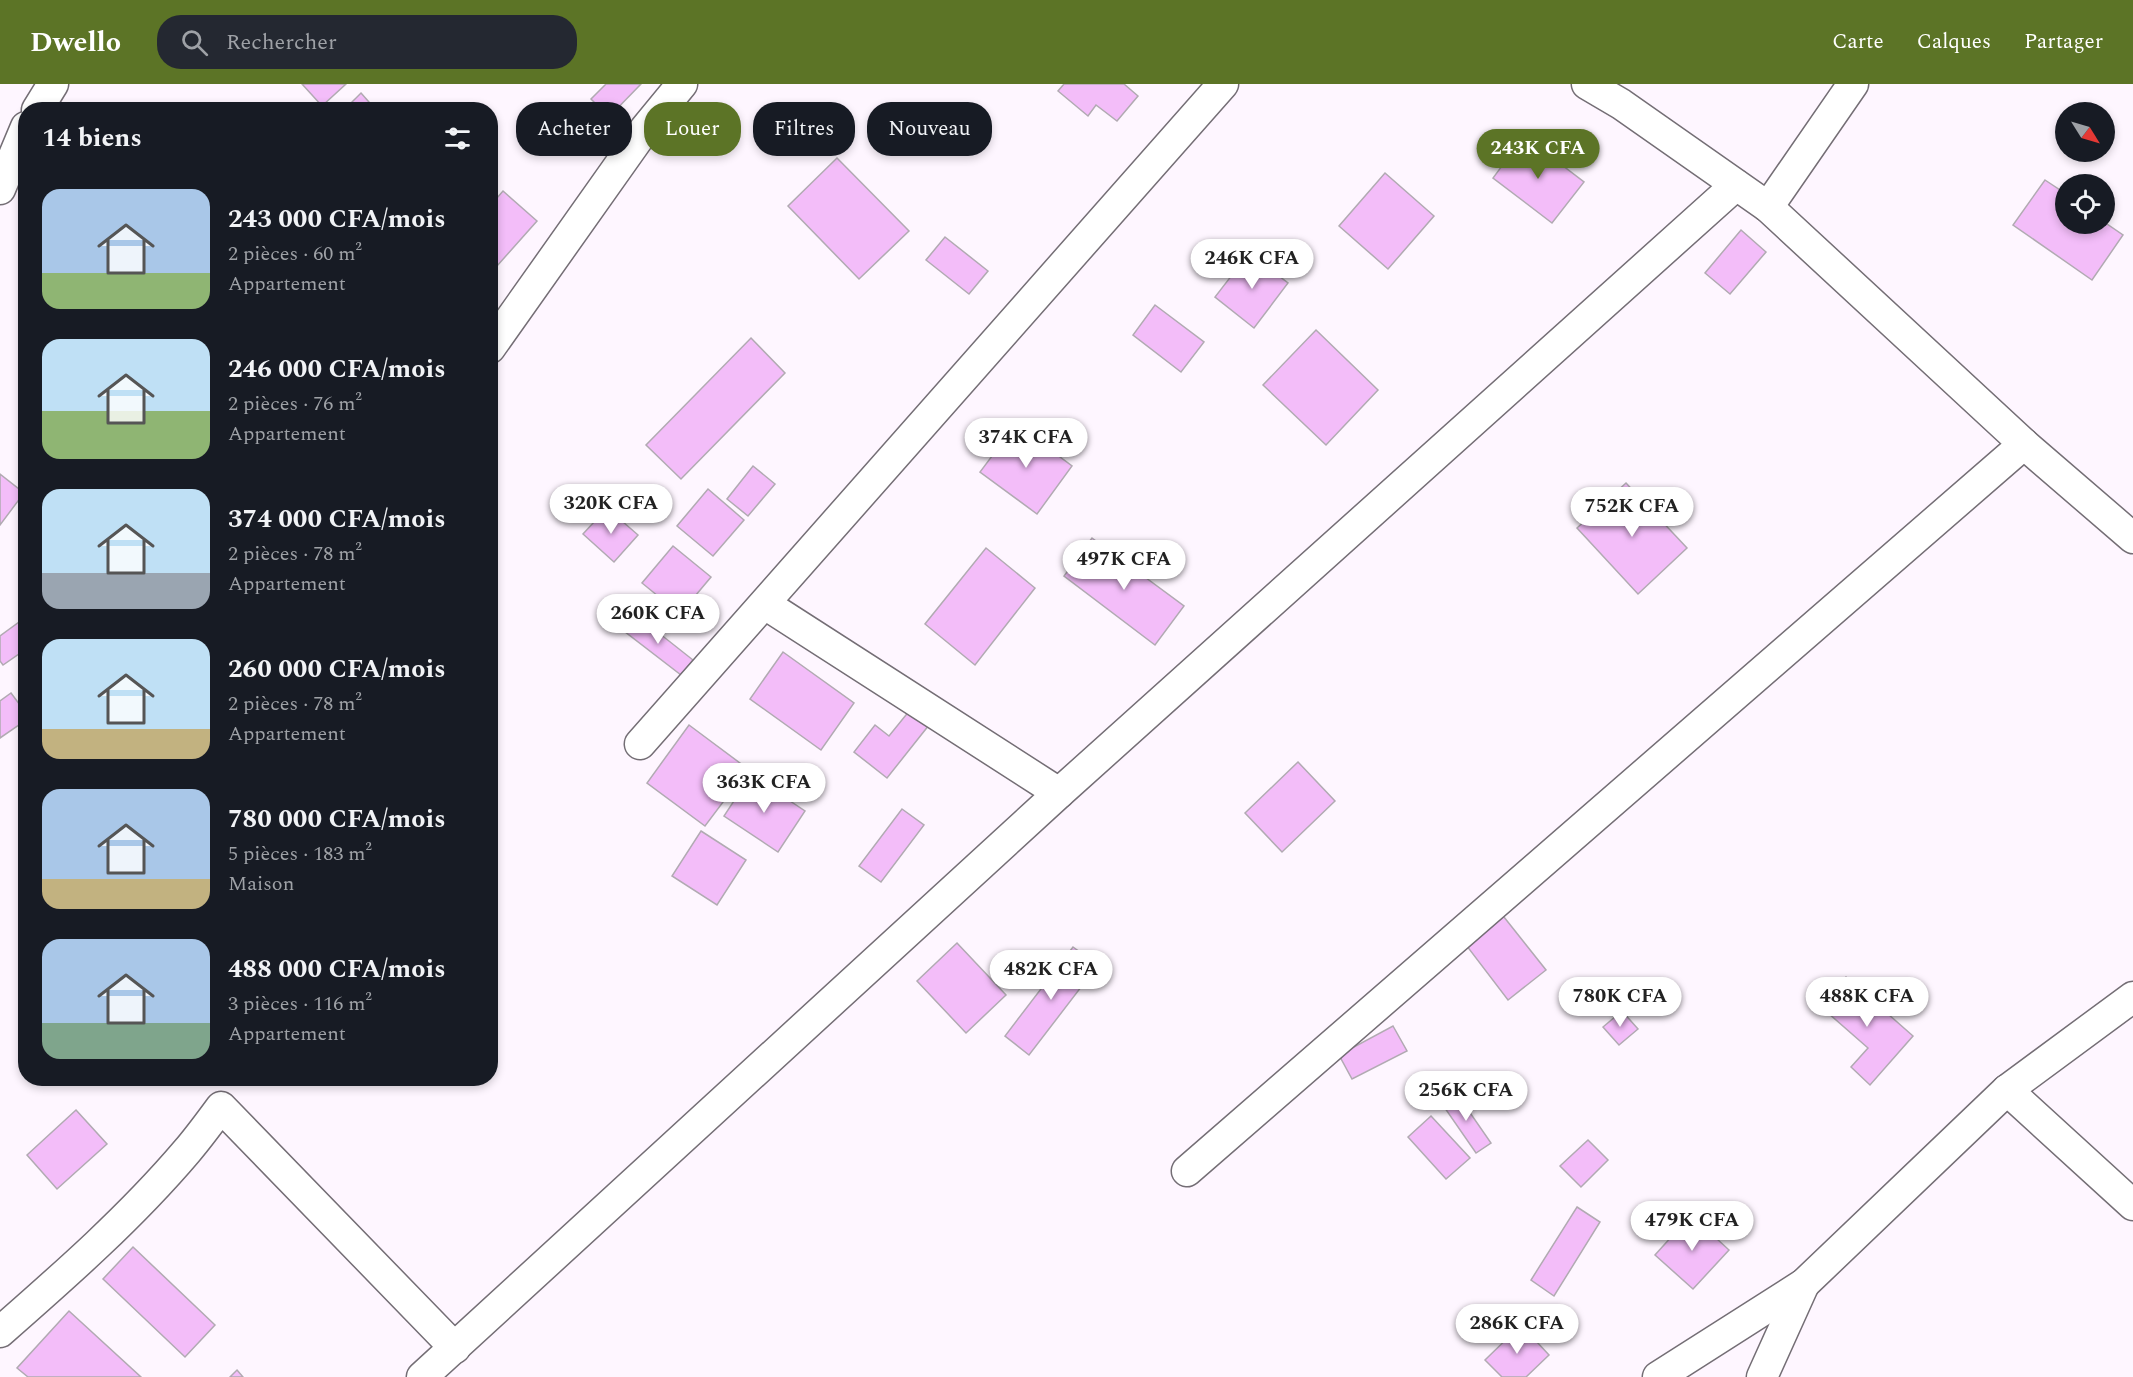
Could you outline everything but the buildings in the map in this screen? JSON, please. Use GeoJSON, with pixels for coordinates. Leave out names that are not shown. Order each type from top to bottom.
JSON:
{"type":"FeatureCollection","features":[{"type":"Feature","properties":{"kind":"street"},"geometry":{"type":"LineString","coordinates":[[42,102],[53,84]]}},
{"type":"Feature","properties":{"kind":"street"},"geometry":{"type":"LineString","coordinates":[[498,337],[645,129],[682,84]]}},
{"type":"Feature","properties":{"kind":"street"},"geometry":{"type":"LineString","coordinates":[[640,744],[1223,84]]}},
{"type":"Feature","properties":{"kind":"street"},"geometry":{"type":"LineString","coordinates":[[1587,84],[1621,104],[1768,207],[2024,444],[2133,538]]}},
{"type":"Feature","properties":{"kind":"street"},"geometry":{"type":"LineString","coordinates":[[1768,207],[1853,84]]}},
{"type":"Feature","properties":{"kind":"street"},"geometry":{"type":"LineString","coordinates":[[0,189],[18,146]]}},
{"type":"Feature","properties":{"kind":"street"},"geometry":{"type":"LineString","coordinates":[[422,1377],[1059,793],[1736,185]]}},
{"type":"Feature","properties":{"kind":"street"},"geometry":{"type":"LineString","coordinates":[[1187,1171],[2024,444]]}},
{"type":"Feature","properties":{"kind":"street"},"geometry":{"type":"LineString","coordinates":[[765,604],[1059,793]]}},
{"type":"Feature","properties":{"kind":"street"},"geometry":{"type":"LineString","coordinates":[[1658,1377],[1804,1284],[2007,1090],[2133,997]]}},
{"type":"Feature","properties":{"kind":"street"},"geometry":{"type":"LineString","coordinates":[[2007,1090],[2133,1205]]}},
{"type":"Feature","properties":{"kind":"street"},"geometry":{"type":"LineString","coordinates":[[0,1332],[66,1275],[135,1208],[188,1151],[220,1107],[455,1348]]}},
{"type":"Feature","properties":{"kind":"street"},"geometry":{"type":"LineString","coordinates":[[1762,1377],[1804,1284]]}}]}
